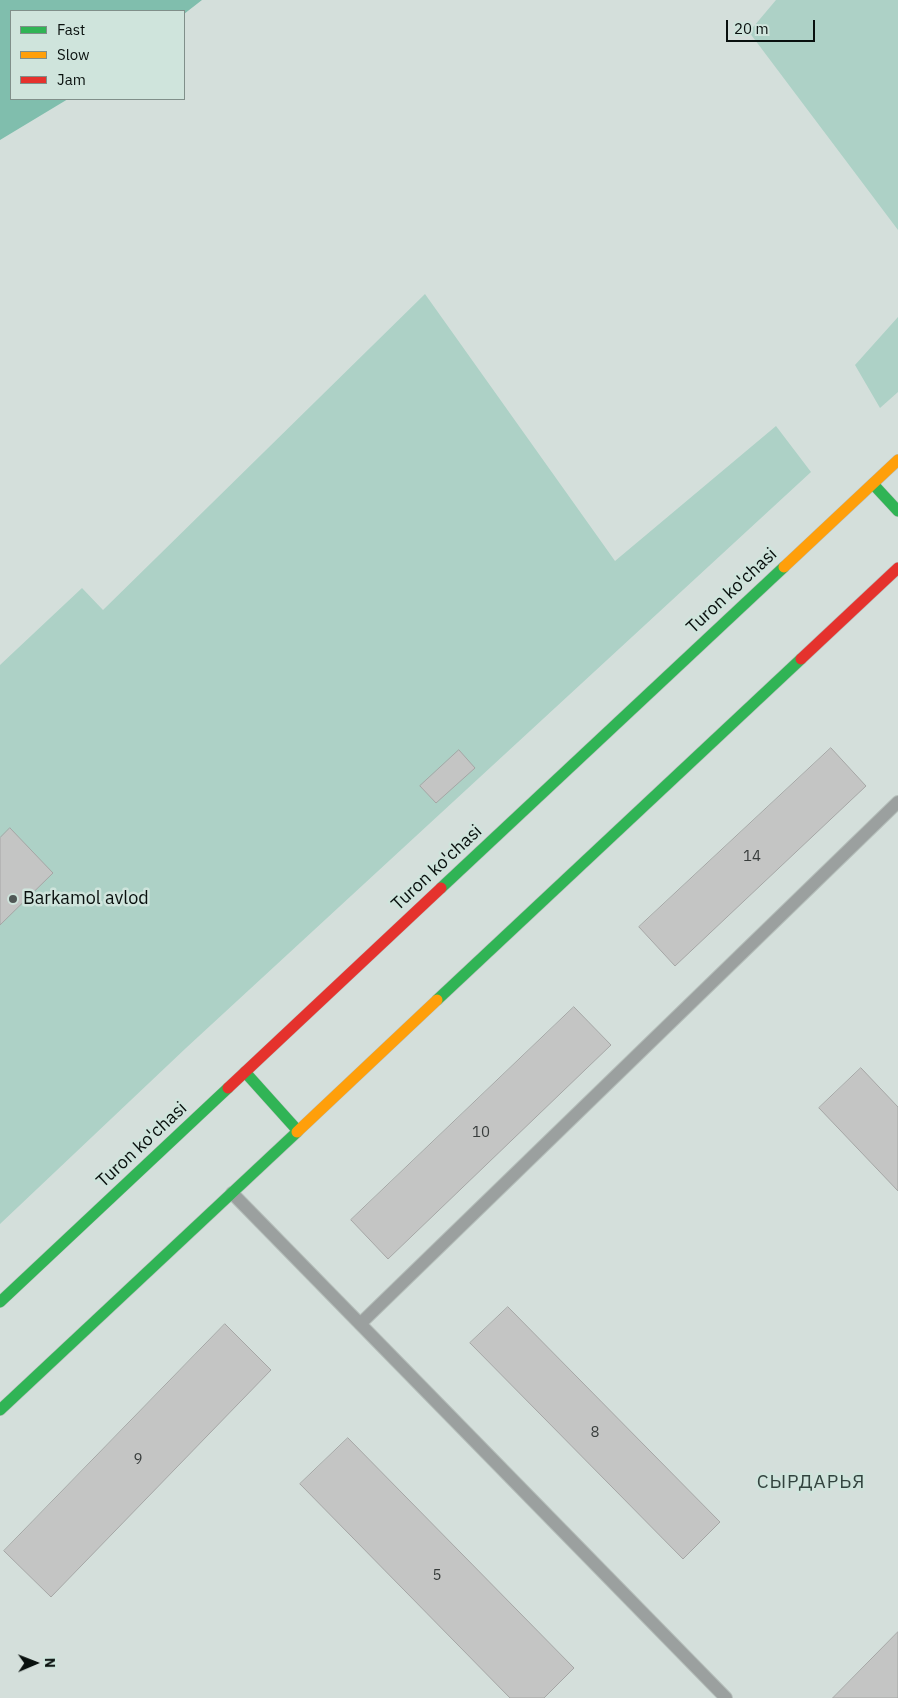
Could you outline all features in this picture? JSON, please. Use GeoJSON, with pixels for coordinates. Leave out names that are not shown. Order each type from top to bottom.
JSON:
{"type":"FeatureCollection","features":[{"type":"Feature","properties":{"kind":"street","name":"Turon ko'chasi"},"geometry":{"type":"LineString","coordinates":[[0,1302],[898,460]]}},
{"type":"Feature","properties":{"kind":"street"},"geometry":{"type":"LineString","coordinates":[[873,484],[898,511]]}},
{"type":"Feature","properties":{"kind":"street"},"geometry":{"type":"LineString","coordinates":[[0,1410],[898,568]]}},
{"type":"Feature","properties":{"kind":"street"},"geometry":{"type":"LineString","coordinates":[[245,1072],[298,1131]]}},
{"type":"Feature","properties":{"kind":"lane"},"geometry":{"type":"LineString","coordinates":[[360,1324],[898,802]]}},
{"type":"Feature","properties":{"kind":"lane"},"geometry":{"type":"LineString","coordinates":[[232,1193],[726,1698]]}},
{"type":"Feature","properties":{"kind":"shaded area"},"geometry":{"type":"Polygon","coordinates":[[[0,0],[202,0],[185,13],[185,10],[10,10],[10,100],[66,100],[0,140],[0,0]]]}},
{"type":"Feature","properties":{"kind":"shaded area"},"geometry":{"type":"Polygon","coordinates":[[[776,0],[898,0],[898,230],[749,32],[776,0]]]}},
{"type":"Feature","properties":{"kind":"shaded area"},"geometry":{"type":"Polygon","coordinates":[[[425,294],[615,561],[776,426],[811,472],[186,1048],[0,1224],[0,665],[82,588],[103,610],[425,294]]]}},
{"type":"Feature","properties":{"kind":"shaded area"},"geometry":{"type":"Polygon","coordinates":[[[898,317],[898,392],[880,408],[855,365],[898,317]]]}},
{"type":"Feature","properties":{"kind":"building"},"geometry":{"type":"Polygon","coordinates":[[[831,748],[866,786],[675,966],[639,927],[831,748]]]}},
{"type":"Feature","properties":{"kind":"building"},"geometry":{"type":"Polygon","coordinates":[[[459,750],[475,768],[436,803],[420,786],[459,750]]]}},
{"type":"Feature","properties":{"kind":"building","name":"Barkamol avlod"},"geometry":{"type":"Polygon","coordinates":[[[10,828],[53,873],[0,925],[0,838],[10,828]]]}},
{"type":"Feature","properties":{"kind":"building"},"geometry":{"type":"Polygon","coordinates":[[[574,1007],[611,1045],[388,1259],[351,1220],[574,1007]]]}},
{"type":"Feature","properties":{"kind":"building"},"geometry":{"type":"Polygon","coordinates":[[[861,1068],[898,1107],[898,1191],[819,1108],[861,1068]]]}},
{"type":"Feature","properties":{"kind":"building"},"geometry":{"type":"Polygon","coordinates":[[[508,1307],[720,1522],[683,1559],[470,1343],[508,1307]]]}},
{"type":"Feature","properties":{"kind":"building"},"geometry":{"type":"Polygon","coordinates":[[[225,1324],[271,1370],[51,1597],[4,1551],[225,1324]]]}},
{"type":"Feature","properties":{"kind":"building"},"geometry":{"type":"Polygon","coordinates":[[[348,1438],[574,1668],[544,1698],[510,1698],[300,1484],[348,1438]]]}},
{"type":"Feature","properties":{"kind":"building"},"geometry":{"type":"Polygon","coordinates":[[[898,1632],[898,1698],[833,1698],[898,1632]]]}},
{"type":"Feature","properties":{"kind":"traffic: fast"},"geometry":{"type":"LineString","coordinates":[[873,484],[898,511]]}},
{"type":"Feature","properties":{"kind":"traffic: fast"},"geometry":{"type":"LineString","coordinates":[[441,888],[784,567]]}},
{"type":"Feature","properties":{"kind":"traffic: fast"},"geometry":{"type":"LineString","coordinates":[[437,1000],[801,659]]}},
{"type":"Feature","properties":{"kind":"traffic: fast"},"geometry":{"type":"LineString","coordinates":[[245,1072],[298,1131]]}},
{"type":"Feature","properties":{"kind":"traffic: fast"},"geometry":{"type":"LineString","coordinates":[[0,1302],[228,1088]]}},
{"type":"Feature","properties":{"kind":"traffic: fast"},"geometry":{"type":"LineString","coordinates":[[0,1410],[297,1132]]}},
{"type":"Feature","properties":{"kind":"traffic: slow"},"geometry":{"type":"LineString","coordinates":[[784,567],[898,460]]}},
{"type":"Feature","properties":{"kind":"traffic: slow"},"geometry":{"type":"LineString","coordinates":[[297,1132],[437,1000]]}},
{"type":"Feature","properties":{"kind":"traffic: jam"},"geometry":{"type":"LineString","coordinates":[[801,659],[898,568]]}},
{"type":"Feature","properties":{"kind":"traffic: jam"},"geometry":{"type":"LineString","coordinates":[[228,1088],[441,888]]}},
{"type":"Feature","properties":{"kind":"place","name":"Barkamol avlod"},"geometry":{"type":"Point","coordinates":[13,899]}},
{"type":"Feature","properties":{"kind":"district","name":"СЫРДАРЬЯ"},"geometry":{"type":"Point","coordinates":[811,1483]}}]}
